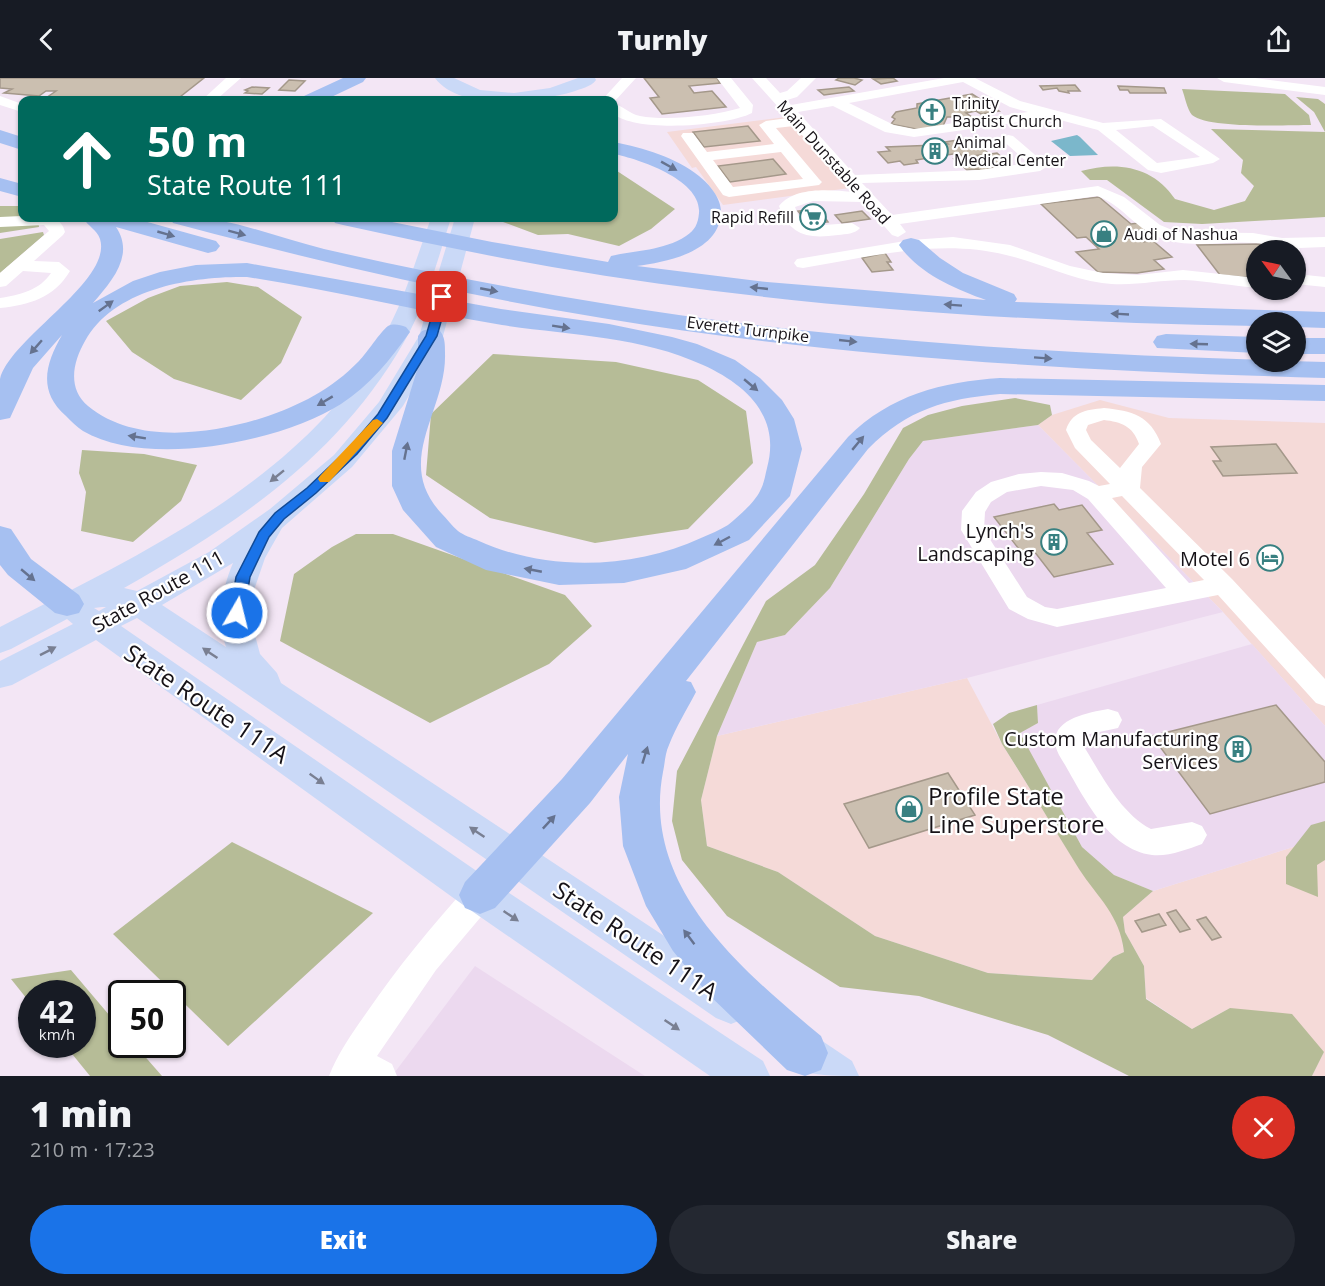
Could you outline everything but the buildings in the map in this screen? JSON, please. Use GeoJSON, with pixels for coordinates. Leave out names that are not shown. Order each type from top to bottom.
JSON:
{"type":"FeatureCollection","features":[{"type":"Feature","properties":{"kind":"highway"},"geometry":{"type":"LineString","coordinates":[[319,96],[357,78]]}},
{"type":"Feature","properties":{"kind":"highway"},"geometry":{"type":"LineString","coordinates":[[0,116],[18,122]]}},
{"type":"Feature","properties":{"kind":"highway"},"geometry":{"type":"LineString","coordinates":[[0,136],[18,143]]}},
{"type":"Feature","properties":{"kind":"highway"},"geometry":{"type":"LineString","coordinates":[[488,248],[591,260],[620,261],[671,251],[684,246],[702,234],[709,223],[710,212],[703,194],[692,181],[649,156],[618,149]]}},
{"type":"Feature","properties":{"kind":"highway"},"geometry":{"type":"LineString","coordinates":[[0,184],[18,190]]}},
{"type":"Feature","properties":{"kind":"highway"},"geometry":{"type":"LineString","coordinates":[[0,412],[9,386],[30,353],[91,288],[109,263],[113,247],[104,227],[98,222]]}},
{"type":"Feature","properties":{"kind":"highway"},"geometry":{"type":"LineString","coordinates":[[124,222],[321,279],[421,302]]}},
{"type":"Feature","properties":{"kind":"highway","name":"Everett Turnpike"},"geometry":{"type":"LineString","coordinates":[[196,222],[325,256],[436,279],[576,305],[702,324],[880,345],[1043,358],[1174,366],[1325,370]]}},
{"type":"Feature","properties":{"kind":"highway","name":"Everett Turnpike"},"geometry":{"type":"LineString","coordinates":[[277,222],[472,265],[590,286],[714,304],[1012,334],[1246,345]]}},
{"type":"Feature","properties":{"kind":"highway"},"geometry":{"type":"LineString","coordinates":[[362,222],[585,266],[745,286],[905,302],[1075,312],[1325,320]]}},
{"type":"Feature","properties":{"kind":"highway"},"geometry":{"type":"LineString","coordinates":[[911,245],[932,265],[972,287],[1023,304],[1075,312]]}},
{"type":"Feature","properties":{"kind":"highway"},"geometry":{"type":"LineString","coordinates":[[398,332],[362,374],[328,400],[279,423],[217,438],[166,441],[114,433],[78,414],[66,399],[61,387],[60,369],[63,356],[72,339],[88,320],[131,290],[179,274],[209,270],[247,270],[641,339],[704,356],[726,367],[752,385],[767,399],[782,423],[787,440],[786,467],[779,485],[768,504],[745,526],[725,540],[657,567],[619,574],[585,576],[531,570],[480,556],[442,534],[427,521],[415,506],[404,478],[404,464],[411,431],[431,366],[431,336]]}},
{"type":"Feature","properties":{"kind":"highway"},"geometry":{"type":"LineString","coordinates":[[641,339],[917,369],[1244,392]]}},
{"type":"Feature","properties":{"kind":"highway"},"geometry":{"type":"LineString","coordinates":[[1306,346],[1325,346]]}},
{"type":"Feature","properties":{"kind":"highway"},"geometry":{"type":"LineString","coordinates":[[480,895],[576,791],[832,474],[877,423],[918,401],[950,392],[1015,386],[1325,393]]}},
{"type":"Feature","properties":{"kind":"highway"},"geometry":{"type":"LineString","coordinates":[[820,1065],[735,991],[700,952],[676,919],[657,886],[645,854],[639,827],[638,795],[647,749],[667,707],[832,474]]}},
{"type":"Feature","properties":{"kind":"highway"},"geometry":{"type":"LineString","coordinates":[[0,537],[9,555],[20,568],[67,604]]}},
{"type":"Feature","properties":{"kind":"main road"},"geometry":{"type":"LineString","coordinates":[[441,78],[465,91],[498,96]]}},
{"type":"Feature","properties":{"kind":"main road"},"geometry":{"type":"LineString","coordinates":[[441,78],[450,96]]}},
{"type":"Feature","properties":{"kind":"main road"},"geometry":{"type":"LineString","coordinates":[[514,96],[551,92],[590,79]]}},
{"type":"Feature","properties":{"kind":"main road"},"geometry":{"type":"LineString","coordinates":[[559,96],[590,79]]}},
{"type":"Feature","properties":{"kind":"main road","name":"State Route 111"},"geometry":{"type":"LineString","coordinates":[[0,640],[193,536],[272,480],[320,437],[346,409],[398,332],[440,222]]}},
{"type":"Feature","properties":{"kind":"main road","name":"State Route 111"},"geometry":{"type":"LineString","coordinates":[[0,676],[219,559],[280,516],[321,482],[368,434],[398,394],[431,336],[464,222]]}},
{"type":"Feature","properties":{"kind":"main road"},"geometry":{"type":"LineString","coordinates":[[280,516],[263,536],[247,567],[238,599],[237,622],[239,639],[246,657],[265,683],[293,709]]}},
{"type":"Feature","properties":{"kind":"main road","name":"State Route 111A"},"geometry":{"type":"LineString","coordinates":[[67,604],[83,598],[106,596],[121,597],[138,604],[820,1065]]}},
{"type":"Feature","properties":{"kind":"main road","name":"State Route 111A"},"geometry":{"type":"LineString","coordinates":[[67,604],[480,895],[748,1076]]}},
{"type":"Feature","properties":{"kind":"street"},"geometry":{"type":"LineString","coordinates":[[213,96],[234,78]]}},
{"type":"Feature","properties":{"kind":"street"},"geometry":{"type":"LineString","coordinates":[[612,96],[629,78]]}},
{"type":"Feature","properties":{"kind":"street"},"geometry":{"type":"LineString","coordinates":[[618,112],[622,115],[657,122],[741,113],[747,110],[746,105],[724,78]]}},
{"type":"Feature","properties":{"kind":"street","name":"Main Dunstable Road"},"geometry":{"type":"LineString","coordinates":[[759,78],[911,245]]}},
{"type":"Feature","properties":{"kind":"street"},"geometry":{"type":"LineString","coordinates":[[788,110],[792,94],[809,78]]}},
{"type":"Feature","properties":{"kind":"street"},"geometry":{"type":"LineString","coordinates":[[688,136],[729,192],[814,182],[766,125],[788,110],[942,80],[966,78],[1006,100],[1042,112],[1103,127],[1156,122],[1213,159],[1161,168],[1153,166],[1103,127]]}},
{"type":"Feature","properties":{"kind":"street"},"geometry":{"type":"LineString","coordinates":[[1224,78],[1295,82],[1325,91]]}},
{"type":"Feature","properties":{"kind":"street"},"geometry":{"type":"LineString","coordinates":[[0,100],[18,107]]}},
{"type":"Feature","properties":{"kind":"street"},"geometry":{"type":"LineString","coordinates":[[836,102],[890,129],[924,132],[1020,118],[1042,112]]}},
{"type":"Feature","properties":{"kind":"street"},"geometry":{"type":"LineString","coordinates":[[850,180],[871,177],[979,175],[1040,166],[1008,139]]}},
{"type":"Feature","properties":{"kind":"street"},"geometry":{"type":"LineString","coordinates":[[703,157],[819,146]]}},
{"type":"Feature","properties":{"kind":"street"},"geometry":{"type":"LineString","coordinates":[[867,198],[827,196],[791,202],[787,206],[797,227],[809,232],[852,228],[1098,191],[1109,194],[1158,233],[1193,239],[1264,240]]}},
{"type":"Feature","properties":{"kind":"street"},"geometry":{"type":"LineString","coordinates":[[827,196],[852,228]]}},
{"type":"Feature","properties":{"kind":"street"},"geometry":{"type":"LineString","coordinates":[[0,222],[52,223]]}},
{"type":"Feature","properties":{"kind":"street"},"geometry":{"type":"LineString","coordinates":[[0,236],[52,223]]}},
{"type":"Feature","properties":{"kind":"street"},"geometry":{"type":"LineString","coordinates":[[0,282],[57,232],[52,223]]}},
{"type":"Feature","properties":{"kind":"street"},"geometry":{"type":"LineString","coordinates":[[803,263],[911,245],[953,242],[988,245],[1024,254],[1065,270],[1113,279],[1138,280],[1183,275],[1246,282]]}},
{"type":"Feature","properties":{"kind":"street"},"geometry":{"type":"LineString","coordinates":[[1306,244],[1325,242]]}},
{"type":"Feature","properties":{"kind":"street"},"geometry":{"type":"LineString","coordinates":[[0,303],[17,301],[35,295],[58,279],[61,271],[53,266],[19,266]]}},
{"type":"Feature","properties":{"kind":"street"},"geometry":{"type":"LineString","coordinates":[[1306,280],[1325,282]]}},
{"type":"Feature","properties":{"kind":"street"},"geometry":{"type":"LineString","coordinates":[[1185,594],[1096,494],[1078,483],[1034,478],[1014,482],[997,488],[975,506],[970,520],[972,530],[1018,603],[1029,611],[1057,618],[1185,594],[1223,585]]}},
{"type":"Feature","properties":{"kind":"street"},"geometry":{"type":"LineString","coordinates":[[1096,494],[1129,488],[1223,585],[1325,696]]}},
{"type":"Feature","properties":{"kind":"street"},"geometry":{"type":"LineString","coordinates":[[1107,720],[1084,724],[1073,730],[1068,739],[1069,747],[1121,824],[1134,835],[1147,841],[1159,843],[1192,836]]}},
{"type":"Feature","properties":{"kind":"street"},"geometry":{"type":"LineString","coordinates":[[360,1072],[414,972],[480,895]]}},
{"type":"Feature","properties":{"kind":"shaded area"},"geometry":{"type":"Polygon","coordinates":[[[786,117],[850,188],[723,205],[696,167],[692,168],[667,132],[786,117]]]}},
{"type":"Feature","properties":{"kind":"shaded area","name":"Motel 6"},"geometry":{"type":"Polygon","coordinates":[[[1100,400],[1169,418],[1325,423],[1325,726],[1223,612],[1038,425],[1052,415],[1100,400]]]}},
{"type":"Feature","properties":{"kind":"shaded area"},"geometry":{"type":"Polygon","coordinates":[[[1038,425],[1223,612],[967,678],[717,736],[757,642],[785,635],[830,588],[909,459],[923,441],[1038,425]]]}},
{"type":"Feature","properties":{"kind":"shaded area"},"geometry":{"type":"Polygon","coordinates":[[[1252,644],[1325,726],[1325,837],[1153,891],[1114,875],[1082,847],[1019,733],[1038,723],[1037,705],[1252,644]]]}},
{"type":"Feature","properties":{"kind":"shaded area"},"geometry":{"type":"Polygon","coordinates":[[[967,678],[1002,744],[1080,870],[1110,910],[1121,933],[1124,952],[1113,957],[1092,980],[988,973],[875,936],[778,872],[707,846],[701,800],[717,736],[967,678]]]}},
{"type":"Feature","properties":{"kind":"shaded area"},"geometry":{"type":"Polygon","coordinates":[[[1325,837],[1325,1076],[1312,1076],[1324,1052],[1230,1008],[1192,1029],[1146,998],[1144,966],[1125,932],[1123,917],[1153,891],[1325,837]]]}},
{"type":"Feature","properties":{"kind":"shaded area"},"geometry":{"type":"Polygon","coordinates":[[[475,966],[645,1076],[392,1076],[475,966]]]}},
{"type":"Feature","properties":{"kind":"green space"},"geometry":{"type":"Polygon","coordinates":[[[1182,89],[1285,94],[1309,115],[1311,125],[1249,125],[1201,119],[1190,112],[1182,89]]]}},
{"type":"Feature","properties":{"kind":"green space"},"geometry":{"type":"Polygon","coordinates":[[[1296,97],[1318,99],[1325,104],[1325,132],[1314,112],[1296,97]]]}},
{"type":"Feature","properties":{"kind":"green space"},"geometry":{"type":"Polygon","coordinates":[[[1211,129],[1325,132],[1325,217],[1202,224],[1164,222],[1107,180],[1090,180],[1081,171],[1108,167],[1133,169],[1156,179],[1175,199],[1214,210],[1245,201],[1254,186],[1241,173],[1243,160],[1211,129]]]}},
{"type":"Feature","properties":{"kind":"green space"},"geometry":{"type":"Polygon","coordinates":[[[618,172],[675,209],[651,229],[619,246],[568,234],[538,235],[503,222],[618,222],[618,172]]]}},
{"type":"Feature","properties":{"kind":"green space"},"geometry":{"type":"Polygon","coordinates":[[[0,206],[18,206],[18,222],[38,222],[39,227],[0,233],[0,206]]]}},
{"type":"Feature","properties":{"kind":"green space"},"geometry":{"type":"Polygon","coordinates":[[[43,232],[44,235],[0,273],[0,239],[43,232]]]}},
{"type":"Feature","properties":{"kind":"green space"},"geometry":{"type":"Polygon","coordinates":[[[227,282],[258,287],[302,317],[281,363],[241,400],[174,379],[132,352],[106,321],[148,298],[180,286],[227,282]]]}},
{"type":"Feature","properties":{"kind":"green space"},"geometry":{"type":"Polygon","coordinates":[[[493,354],[616,362],[698,380],[746,411],[753,463],[688,529],[595,543],[490,518],[426,475],[431,414],[493,354]]]}},
{"type":"Feature","properties":{"kind":"green space"},"geometry":{"type":"Polygon","coordinates":[[[1015,398],[1050,405],[1052,415],[1038,425],[923,441],[909,459],[830,588],[785,635],[757,642],[717,736],[701,800],[707,846],[778,872],[875,936],[988,973],[1092,980],[1113,957],[1124,952],[1118,928],[1002,744],[993,724],[1009,713],[1037,705],[1038,723],[1020,733],[1082,847],[1114,875],[1153,891],[1123,917],[1125,932],[1144,966],[1146,999],[1192,1029],[1230,1008],[1292,1014],[1324,1052],[1312,1076],[1129,1076],[1048,1035],[919,996],[840,987],[727,916],[682,860],[672,821],[677,771],[766,601],[815,565],[864,494],[903,428],[928,415],[962,406],[1015,398]]]}},
{"type":"Feature","properties":{"kind":"green space"},"geometry":{"type":"Polygon","coordinates":[[[82,450],[144,454],[197,465],[181,501],[133,542],[81,531],[86,492],[79,473],[82,450]]]}},
{"type":"Feature","properties":{"kind":"green space"},"geometry":{"type":"Polygon","coordinates":[[[356,534],[393,534],[565,595],[592,626],[549,664],[430,723],[280,641],[294,574],[332,547],[356,534]]]}},
{"type":"Feature","properties":{"kind":"green space"},"geometry":{"type":"Polygon","coordinates":[[[1325,821],[1325,860],[1317,865],[1318,897],[1286,884],[1286,857],[1311,825],[1325,821]]]}},
{"type":"Feature","properties":{"kind":"green space"},"geometry":{"type":"Polygon","coordinates":[[[232,842],[373,913],[228,1046],[186,1005],[186,980],[160,980],[113,934],[232,842]]]}},
{"type":"Feature","properties":{"kind":"green space"},"geometry":{"type":"Polygon","coordinates":[[[71,970],[79,980],[18,980],[18,988],[11,979],[71,970]]]}},
{"type":"Feature","properties":{"kind":"green space"},"geometry":{"type":"Polygon","coordinates":[[[96,1000],[108,1014],[108,1058],[146,1058],[162,1076],[90,1076],[75,1058],[96,1058],[96,1000]]]}},
{"type":"Feature","properties":{"kind":"water"},"geometry":{"type":"Polygon","coordinates":[[[1077,135],[1098,155],[1070,156],[1051,141],[1077,135]]]}},
{"type":"Feature","properties":{"kind":"slow traffic"},"geometry":{"type":"LineString","coordinates":[[324,479],[361,443],[377,423]]}},
{"type":"Feature","properties":{"kind":"place","name":"Trinity Baptist Church"},"geometry":{"type":"Point","coordinates":[932,112]}},
{"type":"Feature","properties":{"kind":"place","name":"Animal Medical Center"},"geometry":{"type":"Point","coordinates":[935,151]}},
{"type":"Feature","properties":{"kind":"place","name":"Rapid Refill"},"geometry":{"type":"Point","coordinates":[813,217]}},
{"type":"Feature","properties":{"kind":"place","name":"Audi of Nashua"},"geometry":{"type":"Point","coordinates":[1104,234]}},
{"type":"Feature","properties":{"kind":"place","name":"Lynch's Landscaping"},"geometry":{"type":"Point","coordinates":[1054,542]}},
{"type":"Feature","properties":{"kind":"place","name":"Motel 6"},"geometry":{"type":"Point","coordinates":[1270,558]}},
{"type":"Feature","properties":{"kind":"place","name":"Custom Manufacturing Services"},"geometry":{"type":"Point","coordinates":[1238,749]}},
{"type":"Feature","properties":{"kind":"place","name":"Profile State Line Superstore"},"geometry":{"type":"Point","coordinates":[909,809]}},
{"type":"Feature","properties":{"kind":"route"},"geometry":{"type":"LineString","coordinates":[[237,613],[243,577],[257,545],[280,516],[353,451],[383,416],[431,336],[442,297]]}}]}
